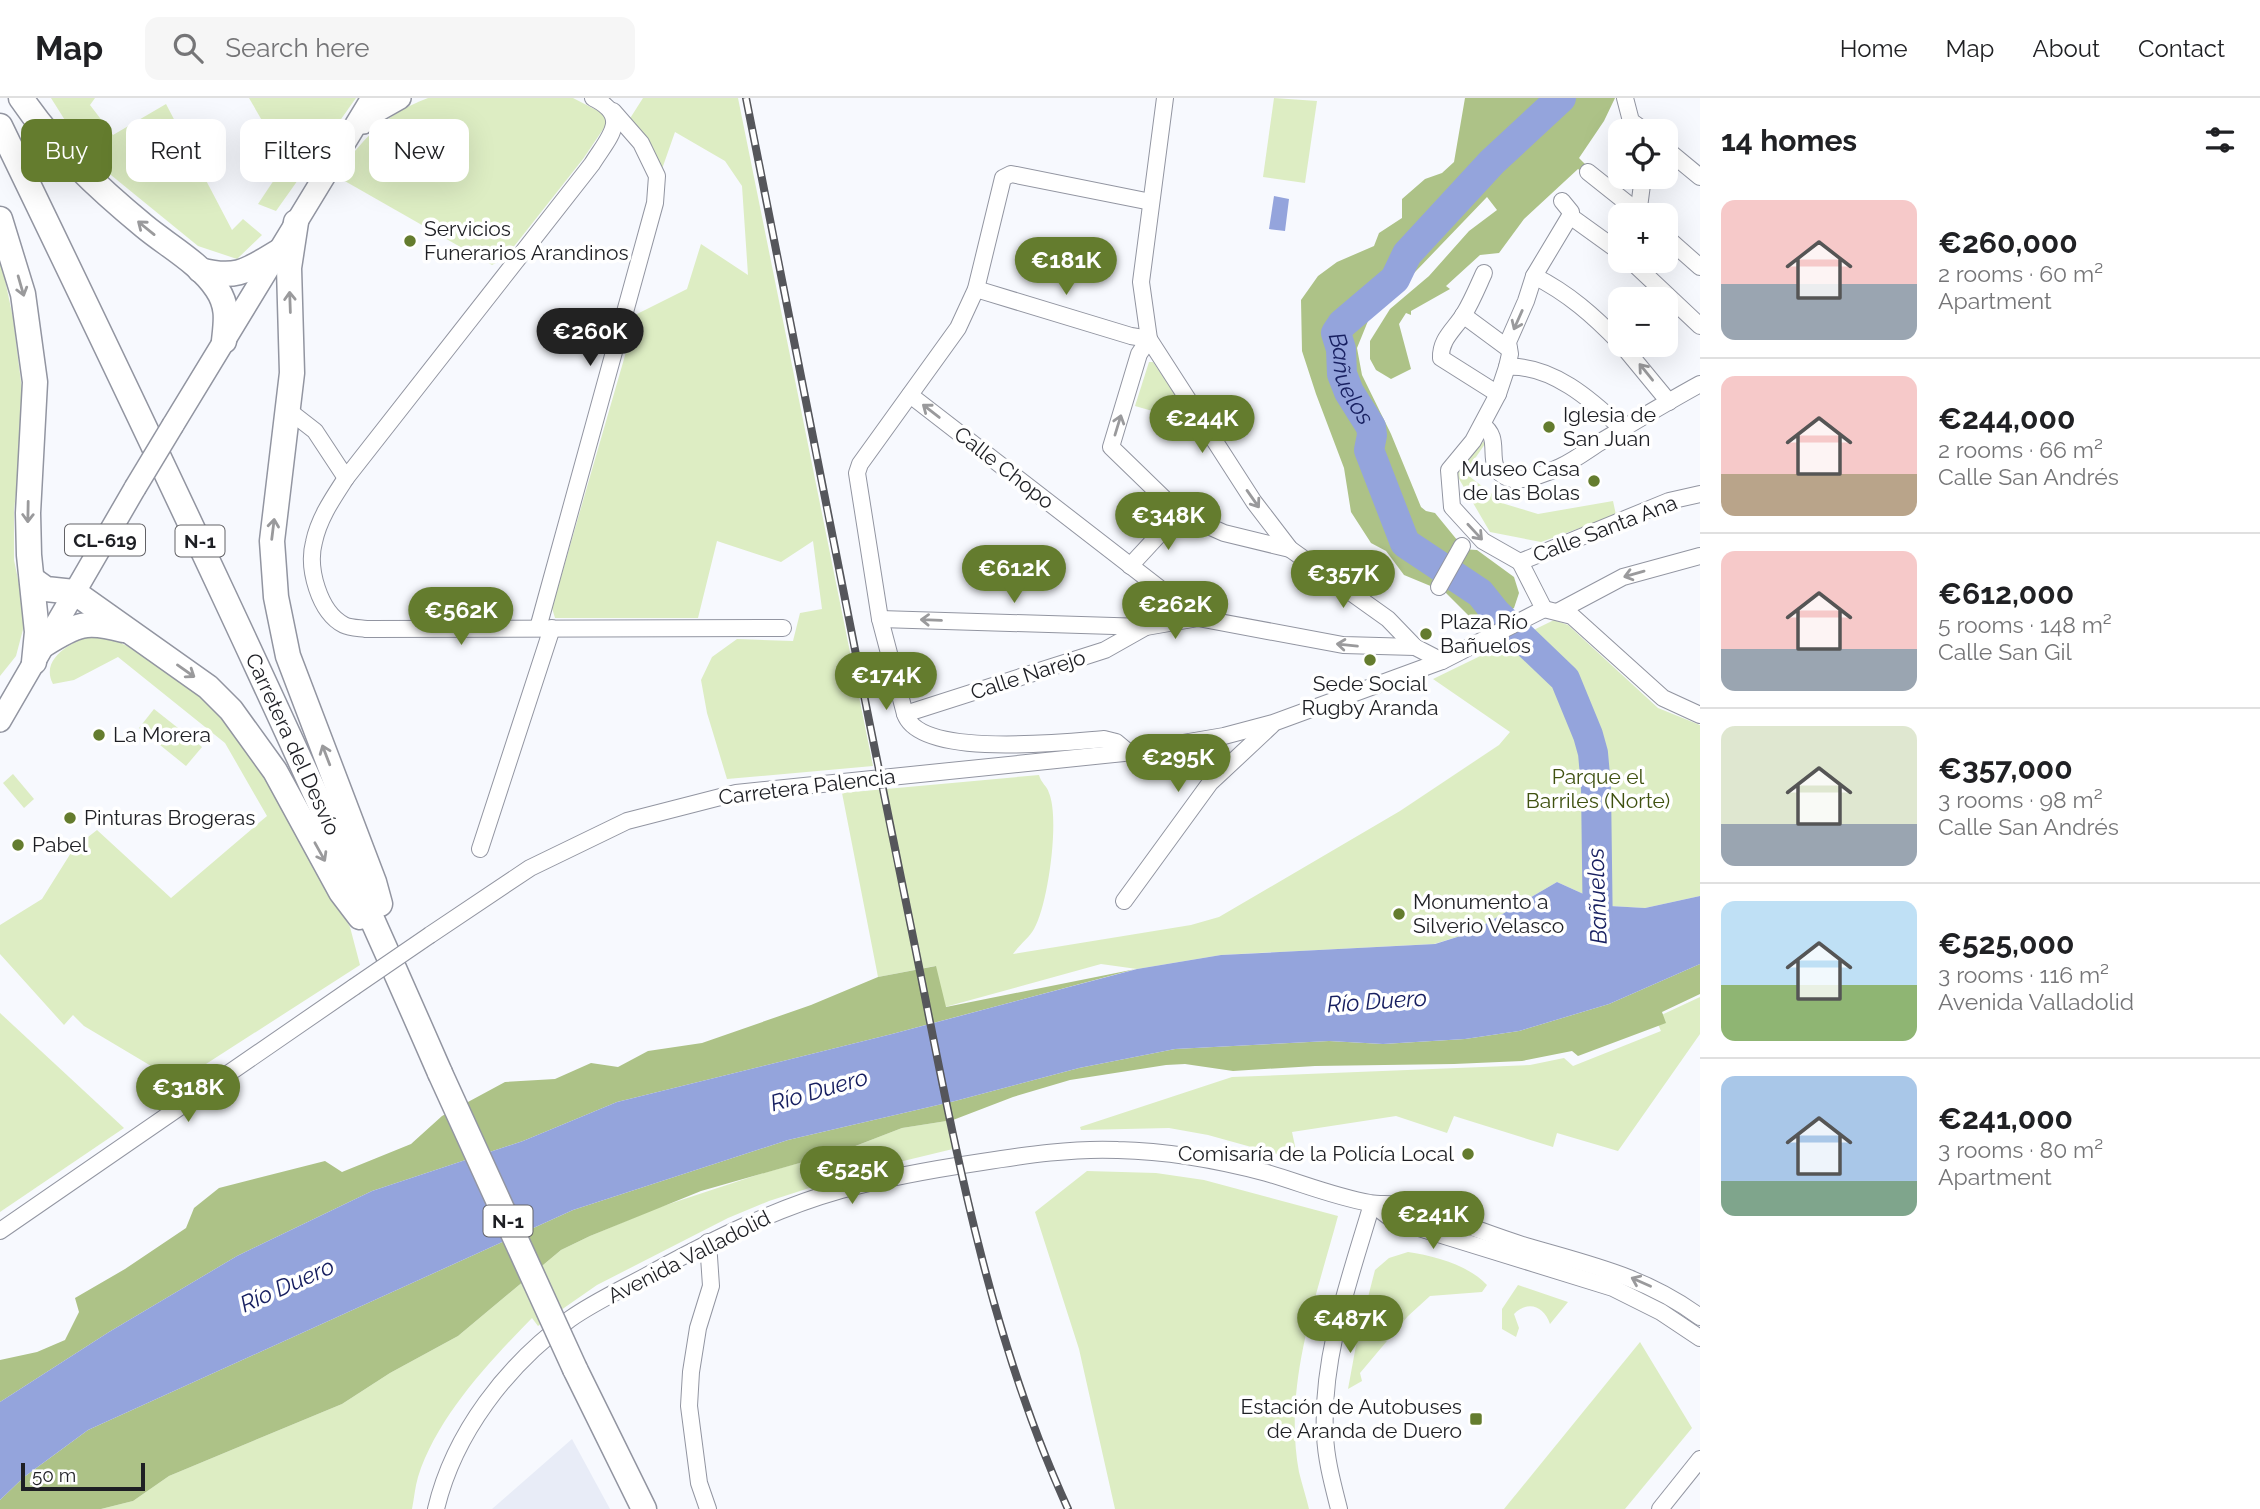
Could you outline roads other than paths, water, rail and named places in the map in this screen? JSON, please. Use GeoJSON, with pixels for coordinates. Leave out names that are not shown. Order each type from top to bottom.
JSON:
{"type":"FeatureCollection","features":[{"type":"Feature","properties":{"kind":"highway"},"geometry":{"type":"LineString","coordinates":[[21,98],[38,123],[78,168],[121,207],[200,270],[217,289],[227,310],[224,341]]}},
{"type":"Feature","properties":{"kind":"highway","name":"Carretera del Desvío"},"geometry":{"type":"LineString","coordinates":[[0,126],[190,519],[575,1369],[644,1509]]}},
{"type":"Feature","properties":{"kind":"highway"},"geometry":{"type":"LineString","coordinates":[[0,219],[23,294],[35,382],[28,513],[40,653]]}},
{"type":"Feature","properties":{"kind":"highway","name":"N-1"},"geometry":{"type":"LineString","coordinates":[[296,222],[289,268],[292,373],[272,541],[276,597],[288,656],[374,882],[396,971]]}},
{"type":"Feature","properties":{"kind":"highway"},"geometry":{"type":"LineString","coordinates":[[200,270],[217,275],[244,273],[278,252]]}},
{"type":"Feature","properties":{"kind":"highway","name":"N-1"},"geometry":{"type":"LineString","coordinates":[[32,579],[46,589],[74,592],[208,687],[231,710],[275,771],[341,892],[396,971]]}},
{"type":"Feature","properties":{"kind":"highway"},"geometry":{"type":"LineString","coordinates":[[40,653],[70,629],[94,623],[130,632]]}},
{"type":"Feature","properties":{"kind":"main road","name":"CL-619"},"geometry":{"type":"LineString","coordinates":[[355,127],[372,98]]}},
{"type":"Feature","properties":{"kind":"main road","name":"CL-619"},"geometry":{"type":"LineString","coordinates":[[355,131],[370,116],[400,98]]}},
{"type":"Feature","properties":{"kind":"main road","name":"CL-619"},"geometry":{"type":"LineString","coordinates":[[0,721],[135,488],[321,182]]}},
{"type":"Feature","properties":{"kind":"street"},"geometry":{"type":"LineString","coordinates":[[480,849],[545,628],[655,203],[657,176],[641,143],[606,104],[593,98]]}},
{"type":"Feature","properties":{"kind":"street"},"geometry":{"type":"LineString","coordinates":[[1165,98],[1141,282],[1149,339],[1254,502],[1290,549],[1388,620],[1415,647],[1442,661]]}},
{"type":"Feature","properties":{"kind":"street"},"geometry":{"type":"LineString","coordinates":[[1625,98],[1630,119]]}},
{"type":"Feature","properties":{"kind":"street"},"geometry":{"type":"LineString","coordinates":[[613,111],[613,130],[592,164],[346,478],[327,507],[313,545],[314,581],[326,609],[345,625],[366,629],[783,628]]}},
{"type":"Feature","properties":{"kind":"street"},"geometry":{"type":"LineString","coordinates":[[1678,159],[1700,177]]}},
{"type":"Feature","properties":{"kind":"street"},"geometry":{"type":"LineString","coordinates":[[1588,173],[1625,203]]}},
{"type":"Feature","properties":{"kind":"street"},"geometry":{"type":"LineString","coordinates":[[1128,752],[1111,739],[967,744],[924,734],[910,723],[905,714],[880,619],[857,473],[958,328],[976,289],[1002,180],[1011,174],[1151,202]]}},
{"type":"Feature","properties":{"kind":"street"},"geometry":{"type":"LineString","coordinates":[[1520,562],[1483,541],[1452,507],[1448,470],[1473,441],[1498,394],[1507,367],[1508,342],[1527,301],[1534,276],[1570,216],[1571,212],[1562,201]]}},
{"type":"Feature","properties":{"kind":"street"},"geometry":{"type":"LineString","coordinates":[[1570,216],[1608,240]]}},
{"type":"Feature","properties":{"kind":"street"},"geometry":{"type":"LineString","coordinates":[[1678,248],[1700,267]]}},
{"type":"Feature","properties":{"kind":"street"},"geometry":{"type":"LineString","coordinates":[[1484,272],[1463,316],[1440,349],[1441,358],[1498,394]]}},
{"type":"Feature","properties":{"kind":"street"},"geometry":{"type":"LineString","coordinates":[[1644,273],[1700,326]]}},
{"type":"Feature","properties":{"kind":"street"},"geometry":{"type":"LineString","coordinates":[[1534,276],[1556,287],[1588,311],[1608,331]]}},
{"type":"Feature","properties":{"kind":"street"},"geometry":{"type":"LineString","coordinates":[[976,289],[1131,336],[1149,339]]}},
{"type":"Feature","properties":{"kind":"street"},"geometry":{"type":"LineString","coordinates":[[1463,316],[1509,349]]}},
{"type":"Feature","properties":{"kind":"street"},"geometry":{"type":"LineString","coordinates":[[1149,339],[1139,354],[1111,447],[1179,513],[1224,533],[1290,549]]}},
{"type":"Feature","properties":{"kind":"street"},"geometry":{"type":"LineString","coordinates":[[1632,357],[1669,401]]}},
{"type":"Feature","properties":{"kind":"street"},"geometry":{"type":"LineString","coordinates":[[1507,367],[1535,369],[1570,387],[1596,404],[1622,429]]}},
{"type":"Feature","properties":{"kind":"street"},"geometry":{"type":"LineString","coordinates":[[1482,425],[1490,430],[1495,444],[1492,457],[1496,468],[1508,478],[1522,478],[1561,467],[1700,384]]}},
{"type":"Feature","properties":{"kind":"street","name":"Calle Chopo"},"geometry":{"type":"LineString","coordinates":[[910,395],[1198,618]]}},
{"type":"Feature","properties":{"kind":"street"},"geometry":{"type":"LineString","coordinates":[[288,410],[315,431],[346,478]]}},
{"type":"Feature","properties":{"kind":"street","name":"Calle Santa Ana"},"geometry":{"type":"LineString","coordinates":[[1544,612],[1520,562],[1669,501],[1700,494]]}},
{"type":"Feature","properties":{"kind":"street"},"geometry":{"type":"LineString","coordinates":[[1130,566],[1179,513]]}},
{"type":"Feature","properties":{"kind":"street"},"geometry":{"type":"LineString","coordinates":[[1438,587],[1462,546]]}},
{"type":"Feature","properties":{"kind":"street","name":"Carretera Palencia"},"geometry":{"type":"LineString","coordinates":[[0,1231],[530,868],[627,821],[736,793],[1128,752],[1224,736],[1273,723],[1442,661],[1491,636],[1623,578],[1700,556]]}},
{"type":"Feature","properties":{"kind":"street"},"geometry":{"type":"LineString","coordinates":[[1544,612],[1572,616],[1663,698],[1700,715]]}},
{"type":"Feature","properties":{"kind":"street"},"geometry":{"type":"LineString","coordinates":[[880,619],[1146,627],[1198,618],[1343,645],[1415,647]]}},
{"type":"Feature","properties":{"kind":"street","name":"Calle Narejo"},"geometry":{"type":"LineString","coordinates":[[905,714],[1105,650],[1146,627]]}},
{"type":"Feature","properties":{"kind":"street"},"geometry":{"type":"LineString","coordinates":[[1124,901],[1210,783],[1273,723]]}},
{"type":"Feature","properties":{"kind":"street","name":"Avenida Valladolid"},"geometry":{"type":"LineString","coordinates":[[436,1509],[450,1464],[466,1432],[489,1398],[523,1360],[570,1319],[708,1242],[785,1209],[839,1191],[932,1170],[1025,1155],[1116,1150],[1170,1153],[1212,1160],[1372,1204]]}},
{"type":"Feature","properties":{"kind":"street"},"geometry":{"type":"LineString","coordinates":[[1372,1204],[1395,1204],[1415,1209],[1528,1247],[1615,1271],[1652,1287],[1698,1313]]}},
{"type":"Feature","properties":{"kind":"street"},"geometry":{"type":"LineString","coordinates":[[1372,1204],[1393,1220],[1613,1288],[1661,1312],[1700,1338]]}},
{"type":"Feature","properties":{"kind":"street"},"geometry":{"type":"LineString","coordinates":[[1339,1509],[1325,1434],[1327,1377],[1338,1325],[1372,1204]]}},
{"type":"Feature","properties":{"kind":"street"},"geometry":{"type":"LineString","coordinates":[[708,1242],[711,1286],[698,1328],[689,1406],[699,1483],[708,1509]]}},
{"type":"Feature","properties":{"kind":"street"},"geometry":{"type":"LineString","coordinates":[[1660,1509],[1700,1459]]}},
{"type":"Feature","properties":{"kind":"water"},"geometry":{"type":"Polygon","coordinates":[[[1274,196],[1289,199],[1285,231],[1269,229],[1274,196]]]}},
{"type":"Feature","properties":{"kind":"water","name":"Río Duero"},"geometry":{"type":"Polygon","coordinates":[[[1557,882],[1610,906],[1645,908],[1700,896],[1700,964],[1609,1004],[1519,1031],[1465,1039],[1383,1044],[1329,1041],[1175,1049],[1079,1068],[955,1101],[788,1140],[573,1210],[88,1430],[24,1477],[0,1500],[0,1402],[109,1332],[237,1256],[372,1191],[523,1141],[617,1102],[892,1034],[1137,969],[1221,955],[1435,944],[1470,933],[1557,882]]]}},
{"type":"Feature","properties":{"kind":"waterway","name":"Bañuelos"},"geometry":{"type":"LineString","coordinates":[[1561,98],[1492,162],[1407,254],[1395,279],[1342,324],[1336,333],[1341,349],[1342,374],[1349,392],[1371,427],[1369,450],[1405,543],[1480,593],[1496,613],[1565,679],[1593,753],[1598,939]]}},
{"type":"Feature","properties":{"kind":"railway"},"geometry":{"type":"LineString","coordinates":[[746,98],[956,1149],[992,1296],[1014,1368],[1068,1509]]}},
{"type":"Feature","properties":{"kind":"place","name":"Servicios Funerarios Arandinos"},"geometry":{"type":"Point","coordinates":[410,241]}},
{"type":"Feature","properties":{"kind":"place","name":"Iglesia de San Juan"},"geometry":{"type":"Point","coordinates":[1549,427]}},
{"type":"Feature","properties":{"kind":"place","name":"Museo Casa de las Bolas"},"geometry":{"type":"Point","coordinates":[1594,481]}},
{"type":"Feature","properties":{"kind":"place","name":"Plaza Río Bañuelos"},"geometry":{"type":"Point","coordinates":[1426,634]}},
{"type":"Feature","properties":{"kind":"place","name":"Sede Social Rugby Aranda"},"geometry":{"type":"Point","coordinates":[1370,660]}},
{"type":"Feature","properties":{"kind":"place","name":"La Morera"},"geometry":{"type":"Point","coordinates":[99,735]}},
{"type":"Feature","properties":{"kind":"place","name":"Pinturas Brogeras"},"geometry":{"type":"Point","coordinates":[70,818]}},
{"type":"Feature","properties":{"kind":"place","name":"Pabel"},"geometry":{"type":"Point","coordinates":[18,845]}},
{"type":"Feature","properties":{"kind":"place","name":"Monumento a Silverio Velasco"},"geometry":{"type":"Point","coordinates":[1399,914]}},
{"type":"Feature","properties":{"kind":"place","name":"Comisaría de la Policía Local"},"geometry":{"type":"Point","coordinates":[1468,1154]}},
{"type":"Feature","properties":{"kind":"place","name":"Estación de Autobuses de Aranda de Duero"},"geometry":{"type":"Point","coordinates":[1476,1419]}},
{"type":"Feature","properties":{"kind":"park label","name":"Parque el Barriles (Norte)"},"geometry":{"type":"Point","coordinates":[1598,789]}}]}
